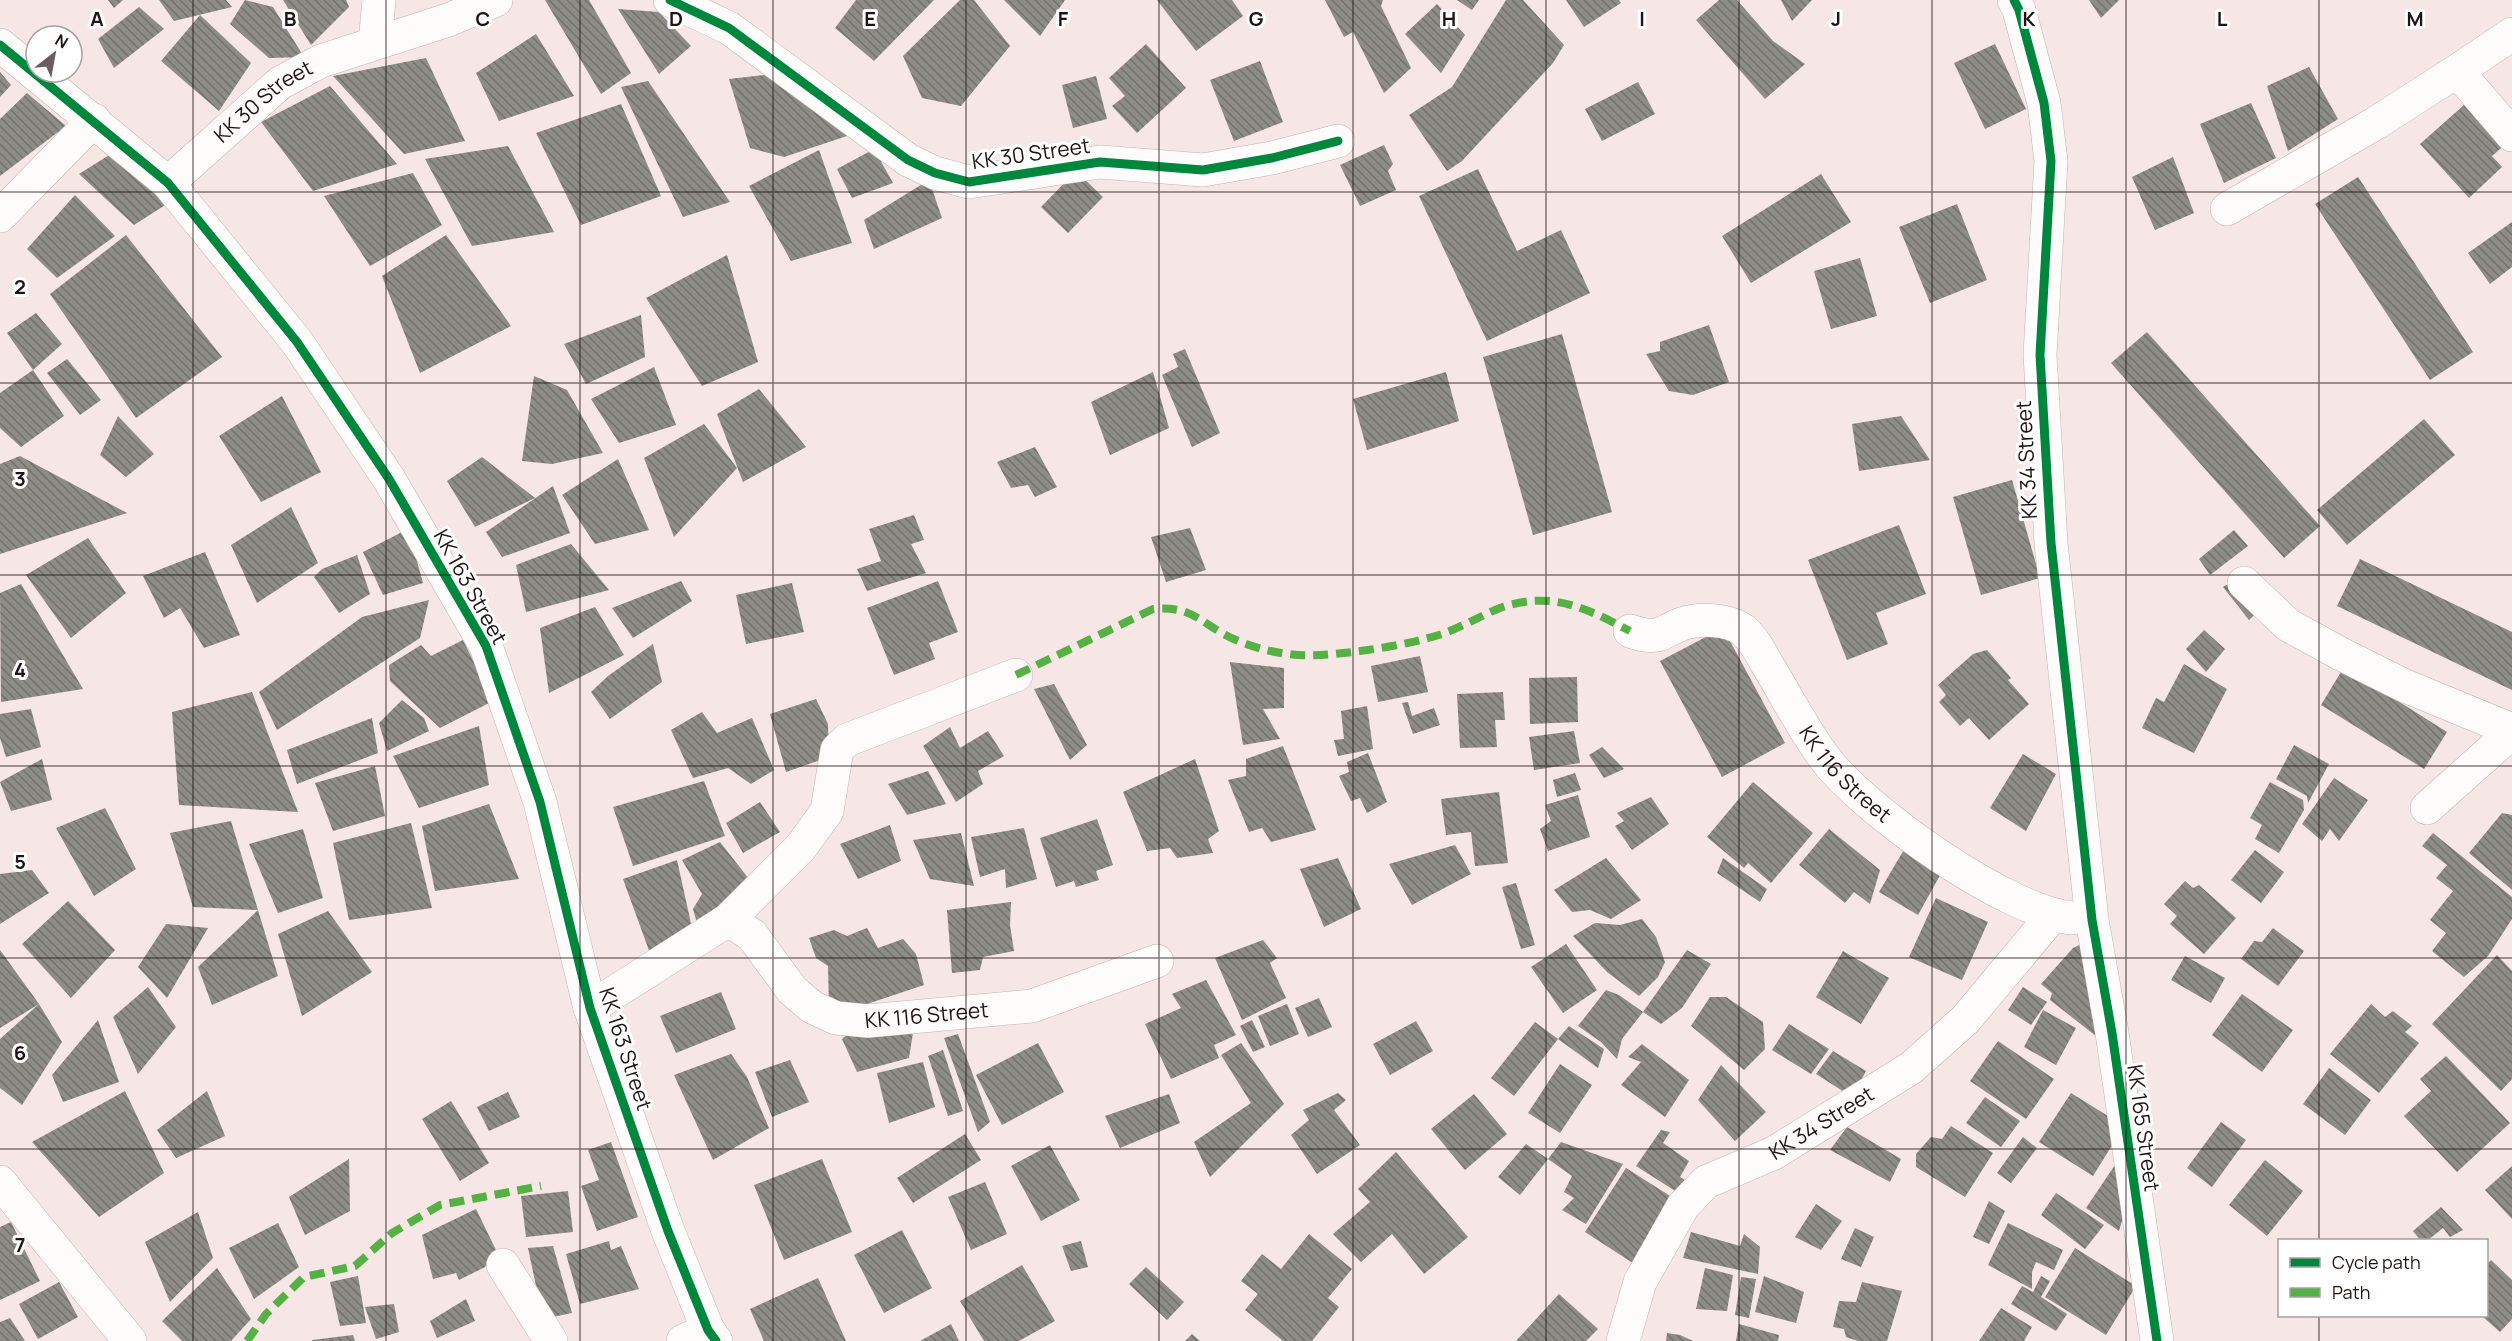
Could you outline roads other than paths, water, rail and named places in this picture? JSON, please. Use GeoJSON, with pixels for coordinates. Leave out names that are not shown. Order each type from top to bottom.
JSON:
{"type":"FeatureCollection","features":[{"type":"Feature","properties":{"kind":"street"},"geometry":{"type":"LineString","coordinates":[[375,43],[379,0]]}},
{"type":"Feature","properties":{"kind":"street","name":"KK 30 Street"},"geometry":{"type":"LineString","coordinates":[[168,183],[280,84],[321,61],[448,20],[496,0]]}},
{"type":"Feature","properties":{"kind":"street","name":"KK 30 Street"},"geometry":{"type":"LineString","coordinates":[[670,0],[729,28],[908,160],[935,173],[969,182],[1100,162],[1203,170],[1272,159],[1338,141]]}},
{"type":"Feature","properties":{"kind":"street","name":"KK 34 Street"},"geometry":{"type":"LineString","coordinates":[[2014,0],[2019,10],[2044,103],[2051,161],[2040,356],[2043,434],[2051,543],[2092,920]]}},
{"type":"Feature","properties":{"kind":"street"},"geometry":{"type":"LineString","coordinates":[[2227,208],[2376,123],[2512,34]]}},
{"type":"Feature","properties":{"kind":"street","name":"KK 163 Street"},"geometry":{"type":"LineString","coordinates":[[0,45],[168,183],[297,342],[389,479],[486,646],[540,802],[590,1008],[668,1231],[702,1337]]}},
{"type":"Feature","properties":{"kind":"street"},"geometry":{"type":"LineString","coordinates":[[2457,71],[2512,135]]}},
{"type":"Feature","properties":{"kind":"street"},"geometry":{"type":"LineString","coordinates":[[0,216],[94,120]]}},
{"type":"Feature","properties":{"kind":"street"},"geometry":{"type":"LineString","coordinates":[[2244,583],[2288,625],[2403,686],[2512,731],[2427,808]]}},
{"type":"Feature","properties":{"kind":"street","name":"KK 116 Street"},"geometry":{"type":"LineString","coordinates":[[1630,631],[1643,635],[1656,635],[1684,623],[1721,621],[1743,630],[1759,651],[1827,760],[1866,801],[1906,834],[2026,905],[2052,916],[2092,920]]}},
{"type":"Feature","properties":{"kind":"street"},"geometry":{"type":"LineString","coordinates":[[590,1008],[729,920],[801,847],[826,811],[837,750],[847,740],[1016,675]]}},
{"type":"Feature","properties":{"kind":"street","name":"KK 34 Street"},"geometry":{"type":"LineString","coordinates":[[1623,1341],[1640,1282],[1683,1206],[1706,1182],[1774,1154],[1911,1068],[1965,1020],[2052,916]]}},
{"type":"Feature","properties":{"kind":"street","name":"KK 116 Street"},"geometry":{"type":"LineString","coordinates":[[729,920],[752,935],[792,990],[812,1007],[836,1018],[868,1021],[1032,1006],[1156,961]]}},
{"type":"Feature","properties":{"kind":"street","name":"KK 165 Street"},"geometry":{"type":"LineString","coordinates":[[2092,920],[2112,1033],[2157,1341]]}},
{"type":"Feature","properties":{"kind":"street"},"geometry":{"type":"LineString","coordinates":[[0,1182],[130,1341]]}},
{"type":"Feature","properties":{"kind":"street"},"geometry":{"type":"LineString","coordinates":[[503,1265],[551,1341]]}}]}
